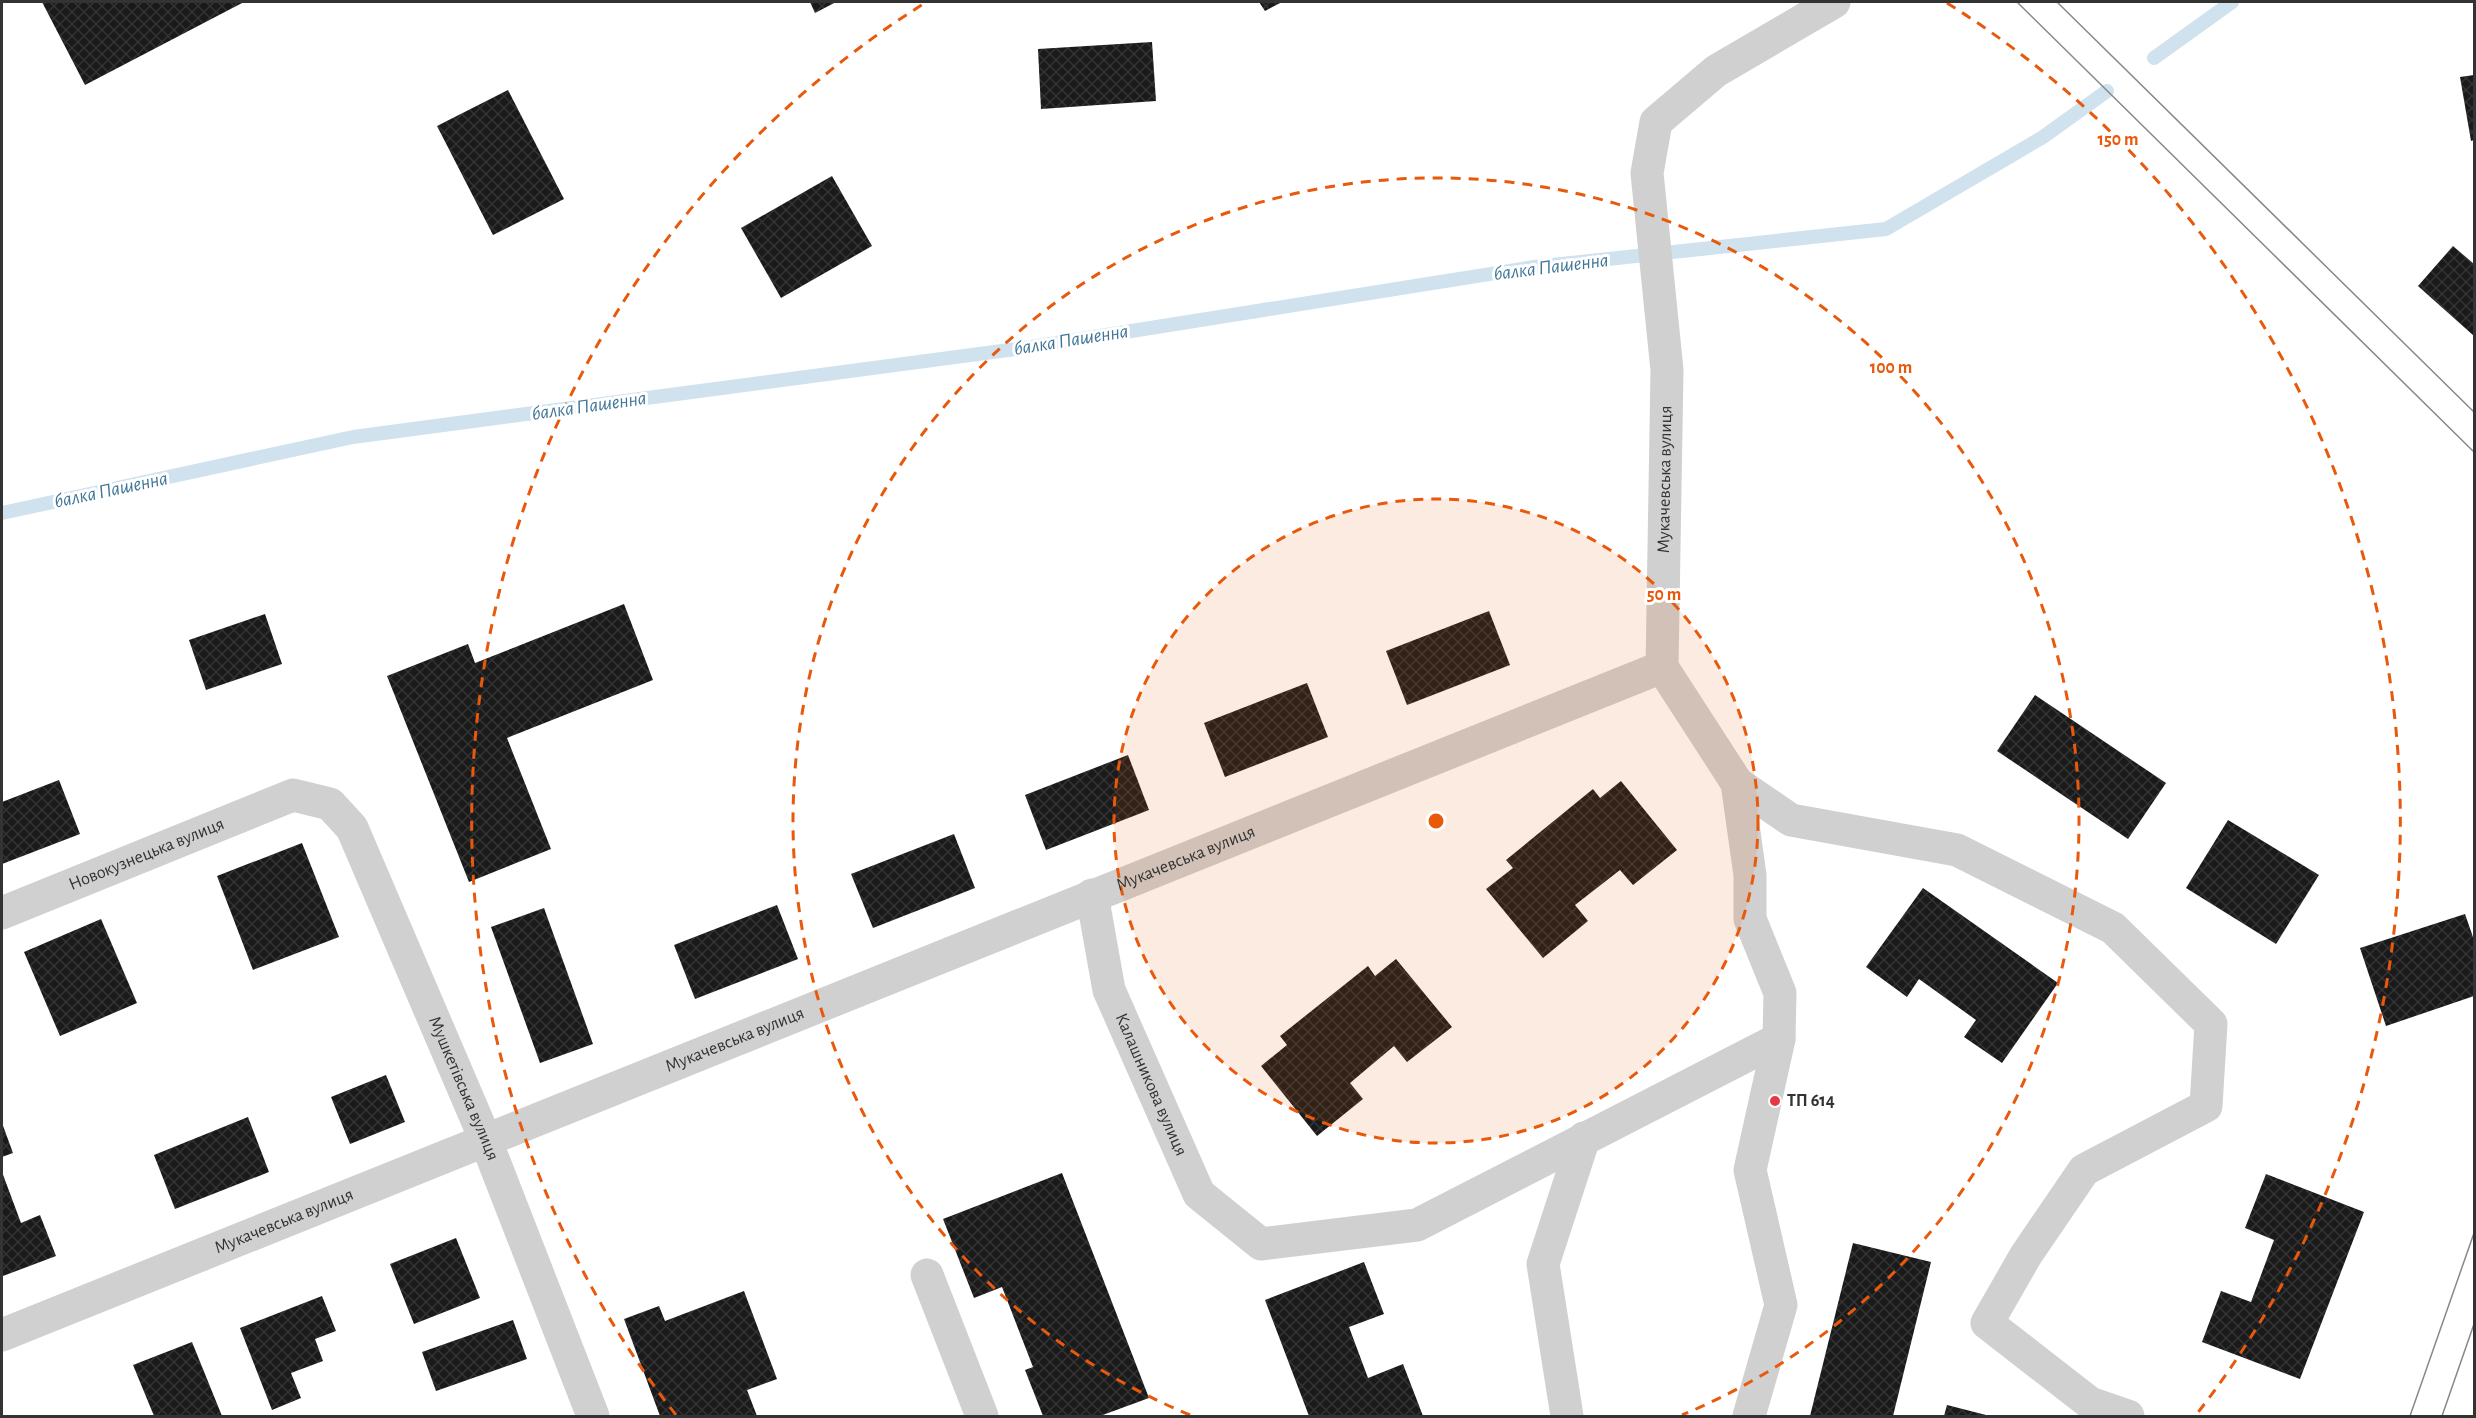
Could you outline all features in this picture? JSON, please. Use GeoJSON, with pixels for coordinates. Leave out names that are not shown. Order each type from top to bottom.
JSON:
{"type":"FeatureCollection","features":[{"type":"Feature","properties":{"kind":"street","name":"Мукачевська вулиця"},"geometry":{"type":"LineString","coordinates":[[2,1335],[1662,667],[1667,370],[1651,231],[1647,173],[1656,122],[1716,72],[1834,2]]}},
{"type":"Feature","properties":{"kind":"street"},"geometry":{"type":"LineString","coordinates":[[1662,667],[1737,783],[1791,820],[1957,850],[2113,928],[2211,1024],[2206,1106],[2084,1170],[2026,1256],[1987,1323],[2090,1403],[2128,1416]]}},
{"type":"Feature","properties":{"kind":"street"},"geometry":{"type":"LineString","coordinates":[[1737,783],[1750,875],[1750,919],[1780,993],[1779,1039],[1750,1170],[1780,1305],[1749,1416]]}},
{"type":"Feature","properties":{"kind":"street","name":"Новокузнецька вулиця"},"geometry":{"type":"LineString","coordinates":[[2,913],[293,795]]}},
{"type":"Feature","properties":{"kind":"street","name":"Мушкетівська вулиця"},"geometry":{"type":"LineString","coordinates":[[293,795],[330,804],[352,828],[486,1141],[593,1416]]}},
{"type":"Feature","properties":{"kind":"street","name":"Калашникова вулиця"},"geometry":{"type":"LineString","coordinates":[[1092,895],[1109,990],[1199,1194],[1261,1244],[1417,1225],[1584,1138]]}},
{"type":"Feature","properties":{"kind":"street"},"geometry":{"type":"LineString","coordinates":[[1567,1416],[1544,1264],[1584,1138],[1779,1039]]}},
{"type":"Feature","properties":{"kind":"street"},"geometry":{"type":"LineString","coordinates":[[927,1275],[982,1416]]}},
{"type":"Feature","properties":{"kind":"building"},"geometry":{"type":"Polygon","coordinates":[[[42,2],[244,2],[85,85],[42,2]]]}},
{"type":"Feature","properties":{"kind":"building"},"geometry":{"type":"Polygon","coordinates":[[[810,2],[836,2],[815,13],[810,2]]]}},
{"type":"Feature","properties":{"kind":"building"},"geometry":{"type":"Polygon","coordinates":[[[1259,2],[1282,2],[1265,11],[1259,2]]]}},
{"type":"Feature","properties":{"kind":"building"},"geometry":{"type":"Polygon","coordinates":[[[1152,42],[1156,101],[1041,109],[1038,49],[1152,42]]]}},
{"type":"Feature","properties":{"kind":"building"},"geometry":{"type":"Polygon","coordinates":[[[2474,75],[2474,140],[2471,141],[2460,77],[2474,75]]]}},
{"type":"Feature","properties":{"kind":"building"},"geometry":{"type":"Polygon","coordinates":[[[508,90],[564,199],[493,235],[437,126],[508,90]]]}},
{"type":"Feature","properties":{"kind":"building"},"geometry":{"type":"Polygon","coordinates":[[[832,176],[872,246],[781,298],[741,228],[832,176]]]}},
{"type":"Feature","properties":{"kind":"building"},"geometry":{"type":"Polygon","coordinates":[[[2453,246],[2474,264],[2474,336],[2418,286],[2453,246]]]}},
{"type":"Feature","properties":{"kind":"building"},"geometry":{"type":"Polygon","coordinates":[[[624,604],[653,680],[507,738],[551,849],[469,882],[387,676],[468,644],[475,663],[624,604]]]}},
{"type":"Feature","properties":{"kind":"building"},"geometry":{"type":"Polygon","coordinates":[[[1489,611],[1510,665],[1407,705],[1386,651],[1489,611]]]}},
{"type":"Feature","properties":{"kind":"building"},"geometry":{"type":"Polygon","coordinates":[[[265,614],[282,664],[206,690],[189,640],[265,614]]]}},
{"type":"Feature","properties":{"kind":"building"},"geometry":{"type":"Polygon","coordinates":[[[1307,683],[1328,737],[1225,777],[1204,723],[1307,683]]]}},
{"type":"Feature","properties":{"kind":"building"},"geometry":{"type":"Polygon","coordinates":[[[2035,695],[2166,783],[2128,839],[1997,751],[2035,695]]]}},
{"type":"Feature","properties":{"kind":"building"},"geometry":{"type":"Polygon","coordinates":[[[1128,755],[1149,810],[1046,850],[1025,795],[1128,755]]]}},
{"type":"Feature","properties":{"kind":"building"},"geometry":{"type":"Polygon","coordinates":[[[59,780],[80,834],[2,864],[2,802],[59,780]]]}},
{"type":"Feature","properties":{"kind":"building"},"geometry":{"type":"Polygon","coordinates":[[[1621,781],[1677,850],[1633,885],[1620,870],[1575,905],[1588,921],[1543,958],[1486,889],[1513,868],[1506,860],[1593,789],[1600,798],[1621,781]]]}},
{"type":"Feature","properties":{"kind":"building"},"geometry":{"type":"Polygon","coordinates":[[[2228,820],[2319,875],[2276,944],[2186,888],[2228,820]]]}},
{"type":"Feature","properties":{"kind":"building"},"geometry":{"type":"Polygon","coordinates":[[[954,834],[975,888],[873,928],[851,874],[954,834]]]}},
{"type":"Feature","properties":{"kind":"building"},"geometry":{"type":"Polygon","coordinates":[[[302,843],[339,937],[253,970],[217,876],[302,843]]]}},
{"type":"Feature","properties":{"kind":"building"},"geometry":{"type":"Polygon","coordinates":[[[1923,888],[2058,983],[2002,1063],[1964,1037],[1976,1020],[1919,979],[1907,997],[1866,967],[1923,888]]]}},
{"type":"Feature","properties":{"kind":"building"},"geometry":{"type":"Polygon","coordinates":[[[777,905],[798,959],[695,999],[674,945],[777,905]]]}},
{"type":"Feature","properties":{"kind":"building"},"geometry":{"type":"Polygon","coordinates":[[[544,908],[593,1044],[540,1063],[491,927],[544,908]]]}},
{"type":"Feature","properties":{"kind":"building"},"geometry":{"type":"Polygon","coordinates":[[[2465,914],[2474,940],[2474,996],[2386,1026],[2360,948],[2465,914]]]}},
{"type":"Feature","properties":{"kind":"building"},"geometry":{"type":"Polygon","coordinates":[[[101,919],[137,1003],[60,1036],[24,952],[101,919]]]}},
{"type":"Feature","properties":{"kind":"building"},"geometry":{"type":"Polygon","coordinates":[[[1396,959],[1452,1027],[1407,1062],[1394,1046],[1350,1083],[1363,1099],[1317,1136],[1261,1066],[1287,1045],[1280,1036],[1368,966],[1375,976],[1396,959]]]}},
{"type":"Feature","properties":{"kind":"building"},"geometry":{"type":"Polygon","coordinates":[[[386,1075],[405,1122],[350,1144],[331,1097],[386,1075]]]}},
{"type":"Feature","properties":{"kind":"building"},"geometry":{"type":"Polygon","coordinates":[[[248,1117],[269,1172],[175,1209],[154,1155],[248,1117]]]}},
{"type":"Feature","properties":{"kind":"building"},"geometry":{"type":"Polygon","coordinates":[[[2,1123],[13,1153],[2,1157],[2,1123]]]}},
{"type":"Feature","properties":{"kind":"building"},"geometry":{"type":"Polygon","coordinates":[[[2,1172],[21,1223],[40,1215],[56,1256],[3,1276],[2,1172]]]}},
{"type":"Feature","properties":{"kind":"building"},"geometry":{"type":"Polygon","coordinates":[[[1062,1173],[1149,1398],[1100,1416],[1043,1416],[1025,1370],[1033,1367],[1002,1287],[974,1298],[943,1219],[1062,1173]]]}},
{"type":"Feature","properties":{"kind":"building"},"geometry":{"type":"Polygon","coordinates":[[[2266,1174],[2364,1212],[2300,1379],[2202,1342],[2221,1291],[2251,1302],[2274,1240],[2245,1228],[2266,1174]]]}},
{"type":"Feature","properties":{"kind":"building"},"geometry":{"type":"Polygon","coordinates":[[[456,1238],[480,1298],[414,1324],[390,1264],[456,1238]]]}},
{"type":"Feature","properties":{"kind":"building"},"geometry":{"type":"Polygon","coordinates":[[[1853,1243],[1931,1262],[1893,1416],[1810,1416],[1853,1243]]]}},
{"type":"Feature","properties":{"kind":"building"},"geometry":{"type":"Polygon","coordinates":[[[1364,1262],[1384,1314],[1349,1327],[1368,1378],[1403,1364],[1423,1416],[1309,1416],[1265,1300],[1364,1262]]]}},
{"type":"Feature","properties":{"kind":"building"},"geometry":{"type":"Polygon","coordinates":[[[744,1291],[777,1379],[747,1390],[757,1416],[660,1416],[624,1319],[659,1306],[665,1321],[744,1291]]]}},
{"type":"Feature","properties":{"kind":"building"},"geometry":{"type":"Polygon","coordinates":[[[322,1296],[336,1331],[315,1339],[323,1361],[291,1373],[301,1398],[272,1410],[240,1328],[322,1296]]]}},
{"type":"Feature","properties":{"kind":"building"},"geometry":{"type":"Polygon","coordinates":[[[513,1320],[527,1359],[436,1391],[422,1352],[513,1320]]]}},
{"type":"Feature","properties":{"kind":"building"},"geometry":{"type":"Polygon","coordinates":[[[192,1342],[222,1416],[154,1416],[133,1365],[192,1342]]]}},
{"type":"Feature","properties":{"kind":"building"},"geometry":{"type":"Polygon","coordinates":[[[1947,1405],[1990,1416],[1944,1416],[1947,1405]]]}},
{"type":"Feature","properties":{"kind":"waterway","name":"балка Пашенна"},"geometry":{"type":"LineString","coordinates":[[2154,58],[2232,2]]}},
{"type":"Feature","properties":{"kind":"waterway","name":"балка Пашенна"},"geometry":{"type":"LineString","coordinates":[[2,513],[353,437],[1031,347],[1534,267],[1886,229],[2043,137],[2107,91]]}},
{"type":"Feature","properties":{"kind":"tram line"},"geometry":{"type":"LineString","coordinates":[[2017,2],[2474,452]]}},
{"type":"Feature","properties":{"kind":"tram line"},"geometry":{"type":"LineString","coordinates":[[2057,2],[2474,412]]}},
{"type":"Feature","properties":{"kind":"tram line"},"geometry":{"type":"LineString","coordinates":[[2410,1416],[2474,1233]]}},
{"type":"Feature","properties":{"kind":"tram line"},"geometry":{"type":"LineString","coordinates":[[2442,1416],[2474,1324]]}},
{"type":"Feature","properties":{"kind":"place","name":"ТП 614"},"geometry":{"type":"Point","coordinates":[1775,1101]}}]}
